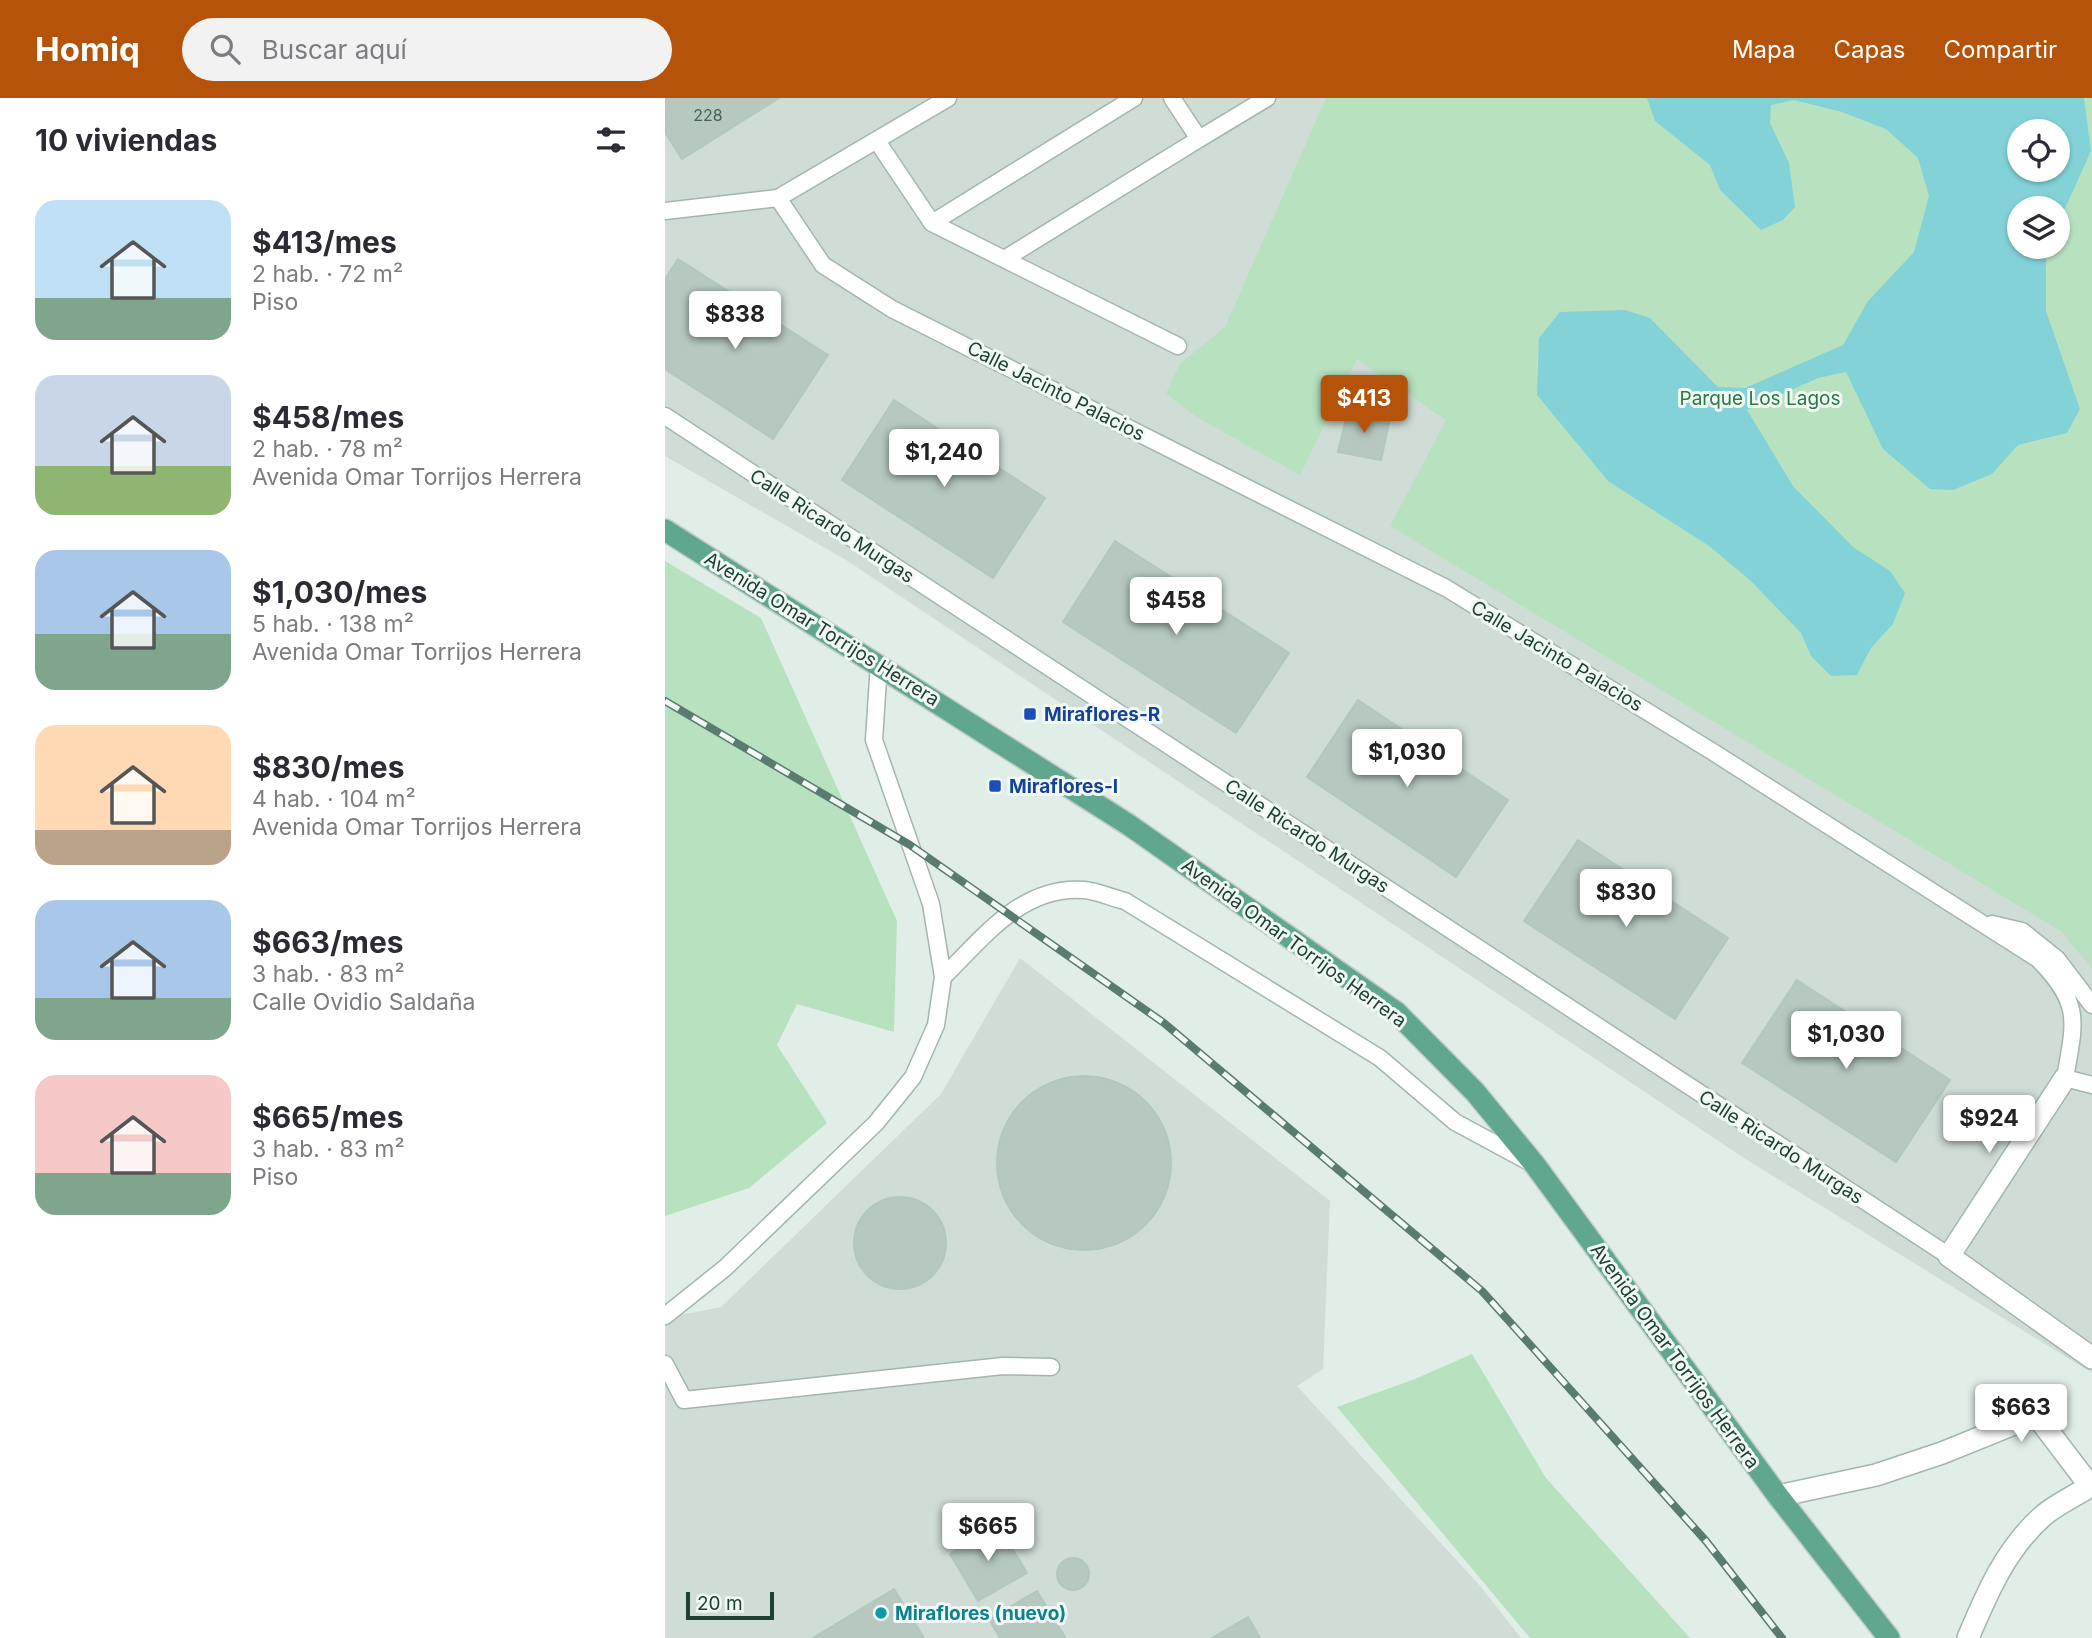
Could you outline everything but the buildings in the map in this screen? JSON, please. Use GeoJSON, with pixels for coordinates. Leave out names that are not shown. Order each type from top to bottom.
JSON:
{"type":"FeatureCollection","features":[{"type":"Feature","properties":{"kind":"main road","name":"Avenida Omar Torrijos Herrera"},"geometry":{"type":"LineString","coordinates":[[665,530],[879,663],[1129,825],[1396,1012],[1475,1092],[1535,1165],[1778,1496],[1889,1638]]}},
{"type":"Feature","properties":{"kind":"street","name":"Calle Jacinto Palacios"},"geometry":{"type":"LineString","coordinates":[[1949,1256],[2066,1078]]}},
{"type":"Feature","properties":{"kind":"street"},"geometry":{"type":"LineString","coordinates":[[1949,1256],[2092,1358]]}},
{"type":"Feature","properties":{"kind":"street"},"geometry":{"type":"LineString","coordinates":[[1778,1496],[1876,1475],[1954,1449],[2033,1415],[2038,1417],[2091,1486],[2046,1514],[2018,1541],[2000,1569],[1968,1638]]}},
{"type":"Feature","properties":{"kind":"lane"},"geometry":{"type":"LineString","coordinates":[[665,211],[778,198],[948,98]]}},
{"type":"Feature","properties":{"kind":"lane"},"geometry":{"type":"LineString","coordinates":[[932,223],[1133,98]]}},
{"type":"Feature","properties":{"kind":"lane"},"geometry":{"type":"LineString","coordinates":[[1172,98],[1199,139]]}},
{"type":"Feature","properties":{"kind":"lane"},"geometry":{"type":"LineString","coordinates":[[1006,258],[1267,98]]}},
{"type":"Feature","properties":{"kind":"lane"},"geometry":{"type":"LineString","coordinates":[[877,141],[932,223],[1178,346]]}},
{"type":"Feature","properties":{"kind":"lane","name":"Calle Jacinto Palacios"},"geometry":{"type":"LineString","coordinates":[[778,198],[823,265],[892,309],[1446,588],[1983,921],[2038,959],[2057,978],[2065,993],[2075,1022],[2066,1078]]}},
{"type":"Feature","properties":{"kind":"lane","name":"Calle Ricardo Murgas"},"geometry":{"type":"LineString","coordinates":[[665,416],[1949,1256]]}},
{"type":"Feature","properties":{"kind":"lane"},"geometry":{"type":"LineString","coordinates":[[665,1316],[725,1268],[876,1123],[913,1077],[936,1025],[943,977],[931,904],[874,740],[879,663]]}},
{"type":"Feature","properties":{"kind":"lane"},"geometry":{"type":"LineString","coordinates":[[943,977],[1009,912],[1039,894],[1084,890],[1125,901],[1380,1058],[1455,1122],[1535,1165]]}},
{"type":"Feature","properties":{"kind":"lane"},"geometry":{"type":"LineString","coordinates":[[1983,921],[2022,930],[2057,959],[2092,1005]]}},
{"type":"Feature","properties":{"kind":"lane"},"geometry":{"type":"LineString","coordinates":[[2066,1078],[2092,1085]]}},
{"type":"Feature","properties":{"kind":"lane"},"geometry":{"type":"LineString","coordinates":[[665,1364],[684,1400],[1003,1366],[1051,1367]]}},
{"type":"Feature","properties":{"kind":"shaded area"},"geometry":{"type":"Polygon","coordinates":[[[665,98],[2092,98],[2092,1373],[1744,1158],[846,560],[665,456],[665,98]]]}},
{"type":"Feature","properties":{"kind":"shaded area"},"geometry":{"type":"Polygon","coordinates":[[[1020,958],[1330,1201],[1323,1369],[1297,1386],[1481,1587],[1521,1638],[665,1638],[665,1318],[721,1307],[941,1094],[1020,958]]]}},
{"type":"Feature","properties":{"kind":"green space","name":"Parque Los Lagos"},"geometry":{"type":"Polygon","coordinates":[[[1326,98],[2092,98],[2092,969],[2062,932],[1390,526],[1446,420],[1357,359],[1300,475],[1195,416],[1166,393],[1180,364],[1225,327],[1326,98]]]}},
{"type":"Feature","properties":{"kind":"green space"},"geometry":{"type":"Polygon","coordinates":[[[665,561],[761,618],[897,921],[894,1032],[797,1004],[777,1045],[827,1123],[749,1188],[665,1216],[665,561]]]}},
{"type":"Feature","properties":{"kind":"green space"},"geometry":{"type":"Polygon","coordinates":[[[1472,1354],[1546,1478],[1690,1638],[1530,1638],[1337,1407],[1415,1379],[1472,1354]]]}},
{"type":"Feature","properties":{"kind":"water"},"geometry":{"type":"Polygon","coordinates":[[[1647,98],[2084,98],[2091,151],[2070,197],[2007,196],[2007,259],[2046,259],[2046,311],[2080,409],[2067,433],[2018,445],[1992,474],[1953,490],[1930,489],[1883,449],[1846,372],[1818,378],[1747,410],[1793,486],[1853,547],[1890,571],[1905,593],[1893,624],[1871,648],[1857,675],[1831,676],[1811,656],[1801,633],[1751,581],[1709,546],[1608,481],[1537,395],[1539,338],[1560,312],[1625,310],[1650,318],[1718,387],[1745,388],[1843,345],[1868,301],[1914,252],[1929,196],[1918,158],[1886,129],[1842,112],[1794,100],[1771,105],[1770,123],[1789,163],[1795,207],[1783,220],[1761,230],[1720,190],[1710,165],[1655,121],[1647,98]]]}},
{"type":"Feature","properties":{"kind":"railway"},"geometry":{"type":"LineString","coordinates":[[665,701],[910,845],[1164,1023],[1482,1291],[1706,1541],[1782,1638]]}},
{"type":"Feature","properties":{"kind":"place","name":"Miraflores-R"},"geometry":{"type":"Point","coordinates":[1030,714]}},
{"type":"Feature","properties":{"kind":"place","name":"Miraflores-I"},"geometry":{"type":"Point","coordinates":[995,786]}},
{"type":"Feature","properties":{"kind":"place","name":"Miraflores (nuevo)"},"geometry":{"type":"Point","coordinates":[881,1613]}}]}
